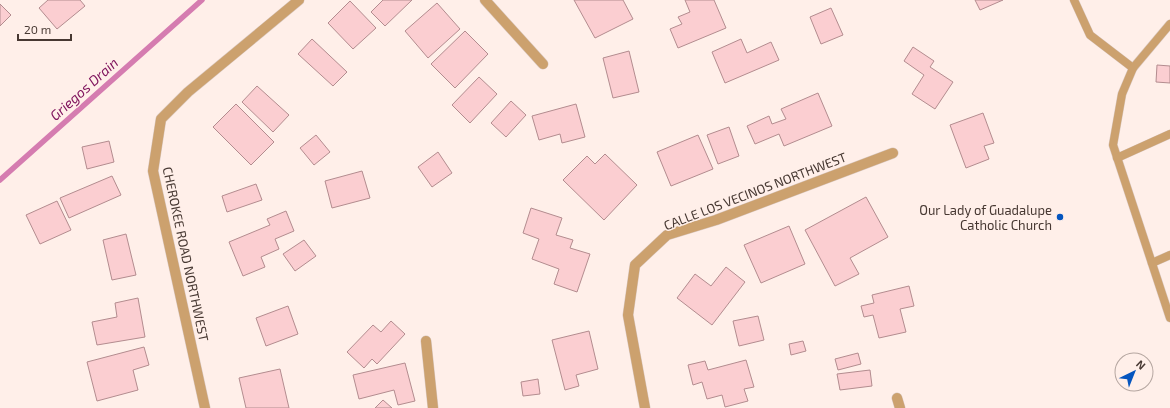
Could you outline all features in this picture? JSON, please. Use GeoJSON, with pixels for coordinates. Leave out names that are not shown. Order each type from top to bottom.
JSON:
{"type":"FeatureCollection","features":[{"type":"Feature","properties":{"kind":"street","name":"CHEROKEE ROAD NORTHWEST"},"geometry":{"type":"LineString","coordinates":[[206,408],[153,171],[161,119],[188,92],[298,0]]}},
{"type":"Feature","properties":{"kind":"street"},"geometry":{"type":"LineString","coordinates":[[485,0],[543,64]]}},
{"type":"Feature","properties":{"kind":"street","name":"CALLE LOS VECINOS NORTHWEST"},"geometry":{"type":"LineString","coordinates":[[645,408],[628,315],[635,265],[667,235],[716,220],[893,153]]}},
{"type":"Feature","properties":{"kind":"street"},"geometry":{"type":"LineString","coordinates":[[426,341],[433,408]]}},
{"type":"Feature","properties":{"kind":"lane"},"geometry":{"type":"LineString","coordinates":[[1074,0],[1090,35],[1133,68]]}},
{"type":"Feature","properties":{"kind":"lane"},"geometry":{"type":"LineString","coordinates":[[1170,24],[1133,68],[1122,94],[1113,145],[1170,318]]}},
{"type":"Feature","properties":{"kind":"lane"},"geometry":{"type":"LineString","coordinates":[[1117,158],[1170,134]]}},
{"type":"Feature","properties":{"kind":"lane"},"geometry":{"type":"LineString","coordinates":[[1152,264],[1170,255]]}},
{"type":"Feature","properties":{"kind":"building"},"geometry":{"type":"Polygon","coordinates":[[[48,0],[80,0],[85,6],[57,29],[39,8],[48,0]]]}},
{"type":"Feature","properties":{"kind":"building"},"geometry":{"type":"Polygon","coordinates":[[[383,0],[412,0],[385,26],[371,12],[383,0]]]}},
{"type":"Feature","properties":{"kind":"building"},"geometry":{"type":"Polygon","coordinates":[[[574,0],[623,0],[633,19],[595,38],[574,0]]]}},
{"type":"Feature","properties":{"kind":"building"},"geometry":{"type":"Polygon","coordinates":[[[685,0],[714,0],[726,28],[678,48],[670,29],[682,24],[678,17],[690,12],[685,0]]]}},
{"type":"Feature","properties":{"kind":"building"},"geometry":{"type":"Polygon","coordinates":[[[975,0],[1003,0],[980,10],[975,0]]]}},
{"type":"Feature","properties":{"kind":"building"},"geometry":{"type":"Polygon","coordinates":[[[350,1],[376,28],[353,49],[328,23],[350,1]]]}},
{"type":"Feature","properties":{"kind":"building"},"geometry":{"type":"Polygon","coordinates":[[[437,3],[460,29],[428,58],[405,31],[437,3]]]}},
{"type":"Feature","properties":{"kind":"building"},"geometry":{"type":"Polygon","coordinates":[[[0,4],[11,15],[0,26],[0,4]]]}},
{"type":"Feature","properties":{"kind":"building"},"geometry":{"type":"Polygon","coordinates":[[[831,8],[843,35],[821,44],[810,17],[831,8]]]}},
{"type":"Feature","properties":{"kind":"building"},"geometry":{"type":"Polygon","coordinates":[[[465,31],[488,54],[455,88],[431,64],[465,31]]]}},
{"type":"Feature","properties":{"kind":"building"},"geometry":{"type":"Polygon","coordinates":[[[312,39],[347,72],[333,86],[298,54],[312,39]]]}},
{"type":"Feature","properties":{"kind":"building"},"geometry":{"type":"Polygon","coordinates":[[[741,39],[747,53],[771,42],[779,60],[725,83],[712,52],[741,39]]]}},
{"type":"Feature","properties":{"kind":"building"},"geometry":{"type":"Polygon","coordinates":[[[913,47],[934,61],[930,67],[953,82],[935,109],[912,94],[924,75],[904,61],[913,47]]]}},
{"type":"Feature","properties":{"kind":"building"},"geometry":{"type":"Polygon","coordinates":[[[629,51],[639,92],[613,98],[603,58],[629,51]]]}},
{"type":"Feature","properties":{"kind":"building"},"geometry":{"type":"Polygon","coordinates":[[[1157,65],[1170,66],[1170,83],[1156,82],[1157,65]]]}},
{"type":"Feature","properties":{"kind":"building"},"geometry":{"type":"Polygon","coordinates":[[[479,77],[497,94],[470,123],[452,105],[479,77]]]}},
{"type":"Feature","properties":{"kind":"building"},"geometry":{"type":"Polygon","coordinates":[[[257,86],[289,115],[273,132],[242,102],[257,86]]]}},
{"type":"Feature","properties":{"kind":"building"},"geometry":{"type":"Polygon","coordinates":[[[818,93],[832,126],[784,146],[779,134],[755,144],[747,126],[769,116],[772,124],[786,119],[781,109],[818,93]]]}},
{"type":"Feature","properties":{"kind":"building"},"geometry":{"type":"Polygon","coordinates":[[[511,101],[526,115],[506,137],[491,123],[511,101]]]}},
{"type":"Feature","properties":{"kind":"building"},"geometry":{"type":"Polygon","coordinates":[[[236,104],[274,142],[251,165],[213,127],[236,104]]]}},
{"type":"Feature","properties":{"kind":"building"},"geometry":{"type":"Polygon","coordinates":[[[576,104],[585,137],[562,143],[560,134],[539,140],[532,116],[576,104]]]}},
{"type":"Feature","properties":{"kind":"building"},"geometry":{"type":"Polygon","coordinates":[[[983,113],[994,143],[984,146],[989,159],[966,168],[950,125],[983,113]]]}},
{"type":"Feature","properties":{"kind":"building"},"geometry":{"type":"Polygon","coordinates":[[[729,127],[739,156],[718,164],[707,135],[729,127]]]}},
{"type":"Feature","properties":{"kind":"building"},"geometry":{"type":"Polygon","coordinates":[[[316,135],[330,152],[314,165],[300,148],[316,135]]]}},
{"type":"Feature","properties":{"kind":"building"},"geometry":{"type":"Polygon","coordinates":[[[698,135],[713,169],[671,186],[657,152],[698,135]]]}},
{"type":"Feature","properties":{"kind":"building"},"geometry":{"type":"Polygon","coordinates":[[[109,141],[114,162],[87,169],[82,147],[109,141]]]}},
{"type":"Feature","properties":{"kind":"building"},"geometry":{"type":"Polygon","coordinates":[[[438,152],[452,173],[432,187],[418,167],[438,152]]]}},
{"type":"Feature","properties":{"kind":"building"},"geometry":{"type":"Polygon","coordinates":[[[605,154],[637,185],[604,220],[563,180],[587,156],[595,164],[605,154]]]}},
{"type":"Feature","properties":{"kind":"building"},"geometry":{"type":"Polygon","coordinates":[[[362,171],[370,198],[332,208],[325,181],[362,171]]]}},
{"type":"Feature","properties":{"kind":"building"},"geometry":{"type":"Polygon","coordinates":[[[112,176],[121,195],[69,218],[60,198],[112,176]]]}},
{"type":"Feature","properties":{"kind":"building"},"geometry":{"type":"Polygon","coordinates":[[[256,184],[262,200],[227,212],[222,196],[256,184]]]}},
{"type":"Feature","properties":{"kind":"building"},"geometry":{"type":"Polygon","coordinates":[[[866,197],[888,237],[850,258],[859,274],[835,286],[805,230],[866,197]]]}},
{"type":"Feature","properties":{"kind":"building"},"geometry":{"type":"Polygon","coordinates":[[[57,201],[71,230],[40,244],[26,215],[57,201]]]}},
{"type":"Feature","properties":{"kind":"building"},"geometry":{"type":"Polygon","coordinates":[[[531,208],[562,218],[556,235],[573,240],[570,248],[590,254],[577,292],[554,284],[559,269],[532,259],[539,239],[523,233],[531,208]]]}},
{"type":"Feature","properties":{"kind":"building"},"geometry":{"type":"Polygon","coordinates":[[[286,211],[294,231],[275,239],[279,249],[261,257],[265,267],[243,276],[229,242],[270,225],[267,219],[286,211]]]}},
{"type":"Feature","properties":{"kind":"building"},"geometry":{"type":"Polygon","coordinates":[[[789,226],[805,264],[761,283],[744,245],[789,226]]]}},
{"type":"Feature","properties":{"kind":"building"},"geometry":{"type":"Polygon","coordinates":[[[126,234],[136,275],[112,280],[103,240],[126,234]]]}},
{"type":"Feature","properties":{"kind":"building"},"geometry":{"type":"Polygon","coordinates":[[[304,240],[316,256],[295,271],[283,254],[304,240]]]}},
{"type":"Feature","properties":{"kind":"building"},"geometry":{"type":"Polygon","coordinates":[[[726,267],[745,282],[712,325],[677,298],[695,274],[711,286],[726,267]]]}},
{"type":"Feature","properties":{"kind":"building"},"geometry":{"type":"Polygon","coordinates":[[[909,286],[914,306],[900,309],[906,332],[879,338],[873,315],[864,317],[861,306],[874,303],[872,295],[909,286]]]}},
{"type":"Feature","properties":{"kind":"building"},"geometry":{"type":"Polygon","coordinates":[[[138,298],[145,337],[97,345],[92,322],[117,317],[115,303],[138,298]]]}},
{"type":"Feature","properties":{"kind":"building"},"geometry":{"type":"Polygon","coordinates":[[[288,306],[298,334],[266,346],[256,318],[288,306]]]}},
{"type":"Feature","properties":{"kind":"building"},"geometry":{"type":"Polygon","coordinates":[[[758,316],[764,340],[739,346],[733,321],[758,316]]]}},
{"type":"Feature","properties":{"kind":"building"},"geometry":{"type":"Polygon","coordinates":[[[391,321],[405,334],[377,364],[372,359],[364,368],[347,352],[373,325],[381,332],[391,321]]]}},
{"type":"Feature","properties":{"kind":"building"},"geometry":{"type":"Polygon","coordinates":[[[589,331],[598,369],[576,375],[579,386],[565,390],[552,340],[589,331]]]}},
{"type":"Feature","properties":{"kind":"building"},"geometry":{"type":"Polygon","coordinates":[[[803,341],[806,351],[791,355],[789,344],[803,341]]]}},
{"type":"Feature","properties":{"kind":"building"},"geometry":{"type":"Polygon","coordinates":[[[144,347],[149,365],[133,370],[138,390],[97,401],[87,362],[144,347]]]}},
{"type":"Feature","properties":{"kind":"building"},"geometry":{"type":"Polygon","coordinates":[[[858,353],[861,364],[838,370],[835,359],[858,353]]]}},
{"type":"Feature","properties":{"kind":"building"},"geometry":{"type":"Polygon","coordinates":[[[746,360],[754,387],[744,389],[748,401],[725,407],[722,395],[707,399],[702,382],[693,385],[688,365],[705,361],[708,370],[746,360]]]}},
{"type":"Feature","properties":{"kind":"building"},"geometry":{"type":"Polygon","coordinates":[[[405,363],[415,401],[398,405],[394,390],[359,399],[353,375],[405,363]]]}},
{"type":"Feature","properties":{"kind":"building"},"geometry":{"type":"Polygon","coordinates":[[[280,369],[289,408],[246,408],[239,378],[280,369]]]}},
{"type":"Feature","properties":{"kind":"building"},"geometry":{"type":"Polygon","coordinates":[[[870,370],[872,386],[840,390],[837,374],[870,370]]]}},
{"type":"Feature","properties":{"kind":"building"},"geometry":{"type":"Polygon","coordinates":[[[538,379],[540,394],[523,396],[521,382],[538,379]]]}},
{"type":"Feature","properties":{"kind":"building"},"geometry":{"type":"Polygon","coordinates":[[[383,400],[392,408],[375,408],[383,400]]]}},
{"type":"Feature","properties":{"kind":"waterway","name":"Griegos Drain"},"geometry":{"type":"LineString","coordinates":[[0,180],[202,0]]}},
{"type":"Feature","properties":{"kind":"place","name":"Our Lady of Guadalupe Catholic Church"},"geometry":{"type":"Point","coordinates":[1060,217]}}]}
